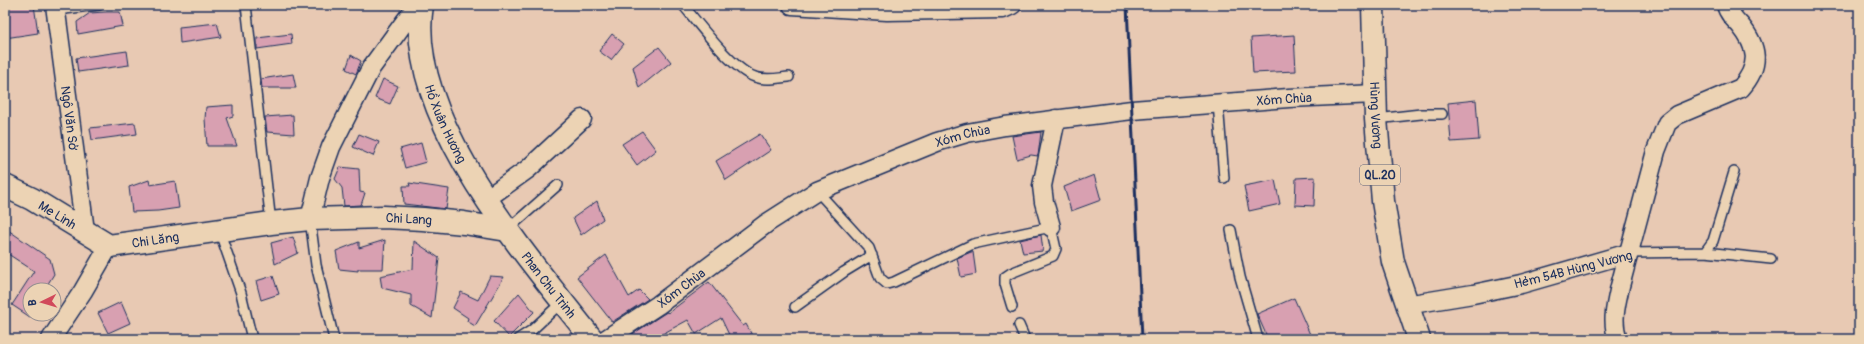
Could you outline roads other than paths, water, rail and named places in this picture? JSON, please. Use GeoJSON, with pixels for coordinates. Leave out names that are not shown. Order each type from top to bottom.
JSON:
{"type":"FeatureCollection","features":[{"type":"Feature","properties":{"kind":"main road","name":"Hồ Xuân Hương"},"geometry":{"type":"LineString","coordinates":[[422,5],[420,35],[425,71],[439,112],[469,173],[507,230]]}},
{"type":"Feature","properties":{"kind":"main road","name":"Hùng Vương"},"geometry":{"type":"LineString","coordinates":[[1373,5],[1376,119],[1383,201],[1393,262],[1406,305],[1419,339]]}},
{"type":"Feature","properties":{"kind":"main road","name":"Me Linh"},"geometry":{"type":"LineString","coordinates":[[5,186],[32,199],[109,246]]}},
{"type":"Feature","properties":{"kind":"main road","name":"Chi Lang"},"geometry":{"type":"LineString","coordinates":[[310,219],[408,218],[464,223],[507,230]]}},
{"type":"Feature","properties":{"kind":"main road","name":"Chi Lăng"},"geometry":{"type":"LineString","coordinates":[[109,246],[271,223],[310,219]]}},
{"type":"Feature","properties":{"kind":"main road","name":"Phan Chu Trinh"},"geometry":{"type":"LineString","coordinates":[[507,230],[592,339]]}},
{"type":"Feature","properties":{"kind":"street"},"geometry":{"type":"LineString","coordinates":[[310,219],[320,178],[331,147],[371,68],[417,5]]}},
{"type":"Feature","properties":{"kind":"street"},"geometry":{"type":"LineString","coordinates":[[792,5],[887,11],[1003,9],[1012,5]]}},
{"type":"Feature","properties":{"kind":"street"},"geometry":{"type":"LineString","coordinates":[[1618,339],[1614,329],[1615,308],[1656,151],[1667,123],[1677,115],[1741,88],[1748,80],[1756,59],[1755,48],[1748,35],[1728,11],[1726,5]]}},
{"type":"Feature","properties":{"kind":"street","name":"Ngô Văn Sở"},"geometry":{"type":"LineString","coordinates":[[56,8],[85,231]]}},
{"type":"Feature","properties":{"kind":"street","name":"Xóm Chùa"},"geometry":{"type":"LineString","coordinates":[[606,339],[658,305],[767,223],[817,191],[937,142],[959,135],[1005,126],[1156,107],[1218,102],[1375,94]]}},
{"type":"Feature","properties":{"kind":"street"},"geometry":{"type":"LineString","coordinates":[[486,199],[528,169],[582,119]]}},
{"type":"Feature","properties":{"kind":"street"},"geometry":{"type":"LineString","coordinates":[[1051,227],[1044,202],[1042,186],[1056,119]]}},
{"type":"Feature","properties":{"kind":"street"},"geometry":{"type":"LineString","coordinates":[[51,339],[83,291],[109,246]]}},
{"type":"Feature","properties":{"kind":"street","name":"Hẻm 54B Hùng Vương"},"geometry":{"type":"LineString","coordinates":[[1406,305],[1473,294],[1521,284],[1629,253]]}},
{"type":"Feature","properties":{"kind":"lane"},"geometry":{"type":"LineString","coordinates":[[56,8],[99,5]]}},
{"type":"Feature","properties":{"kind":"lane"},"geometry":{"type":"LineString","coordinates":[[246,5],[271,223]]}},
{"type":"Feature","properties":{"kind":"lane"},"geometry":{"type":"LineString","coordinates":[[683,5],[718,47],[742,70],[754,77],[764,79],[789,77]]}},
{"type":"Feature","properties":{"kind":"lane"},"geometry":{"type":"LineString","coordinates":[[1218,102],[1224,178]]}},
{"type":"Feature","properties":{"kind":"lane"},"geometry":{"type":"LineString","coordinates":[[1376,119],[1421,114],[1442,114]]}},
{"type":"Feature","properties":{"kind":"lane"},"geometry":{"type":"LineString","coordinates":[[1705,252],[1713,241],[1734,172]]}},
{"type":"Feature","properties":{"kind":"lane"},"geometry":{"type":"LineString","coordinates":[[507,230],[558,185]]}},
{"type":"Feature","properties":{"kind":"lane"},"geometry":{"type":"LineString","coordinates":[[817,191],[859,236],[872,255],[880,278],[887,284],[973,244],[1051,227],[1056,249],[1053,256],[1049,259],[1010,273],[1005,277],[1005,284],[1012,307]]}},
{"type":"Feature","properties":{"kind":"lane"},"geometry":{"type":"LineString","coordinates":[[310,219],[316,265],[334,339]]}},
{"type":"Feature","properties":{"kind":"lane"},"geometry":{"type":"LineString","coordinates":[[219,230],[241,293],[252,339]]}},
{"type":"Feature","properties":{"kind":"lane"},"geometry":{"type":"LineString","coordinates":[[1231,230],[1240,277],[1258,339]]}},
{"type":"Feature","properties":{"kind":"lane","name":"Hẻm 54B Hùng Vương"},"geometry":{"type":"LineString","coordinates":[[1629,253],[1705,252],[1771,259]]}},
{"type":"Feature","properties":{"kind":"lane"},"geometry":{"type":"LineString","coordinates":[[795,307],[844,272],[872,255]]}},
{"type":"Feature","properties":{"kind":"lane"},"geometry":{"type":"LineString","coordinates":[[518,339],[532,330],[562,301]]}},
{"type":"Feature","properties":{"kind":"lane"},"geometry":{"type":"LineString","coordinates":[[1019,325],[1025,339]]}},
{"type":"Feature","properties":{"kind":"railway"},"geometry":{"type":"LineString","coordinates":[[1127,5],[1142,339]]}}]}
